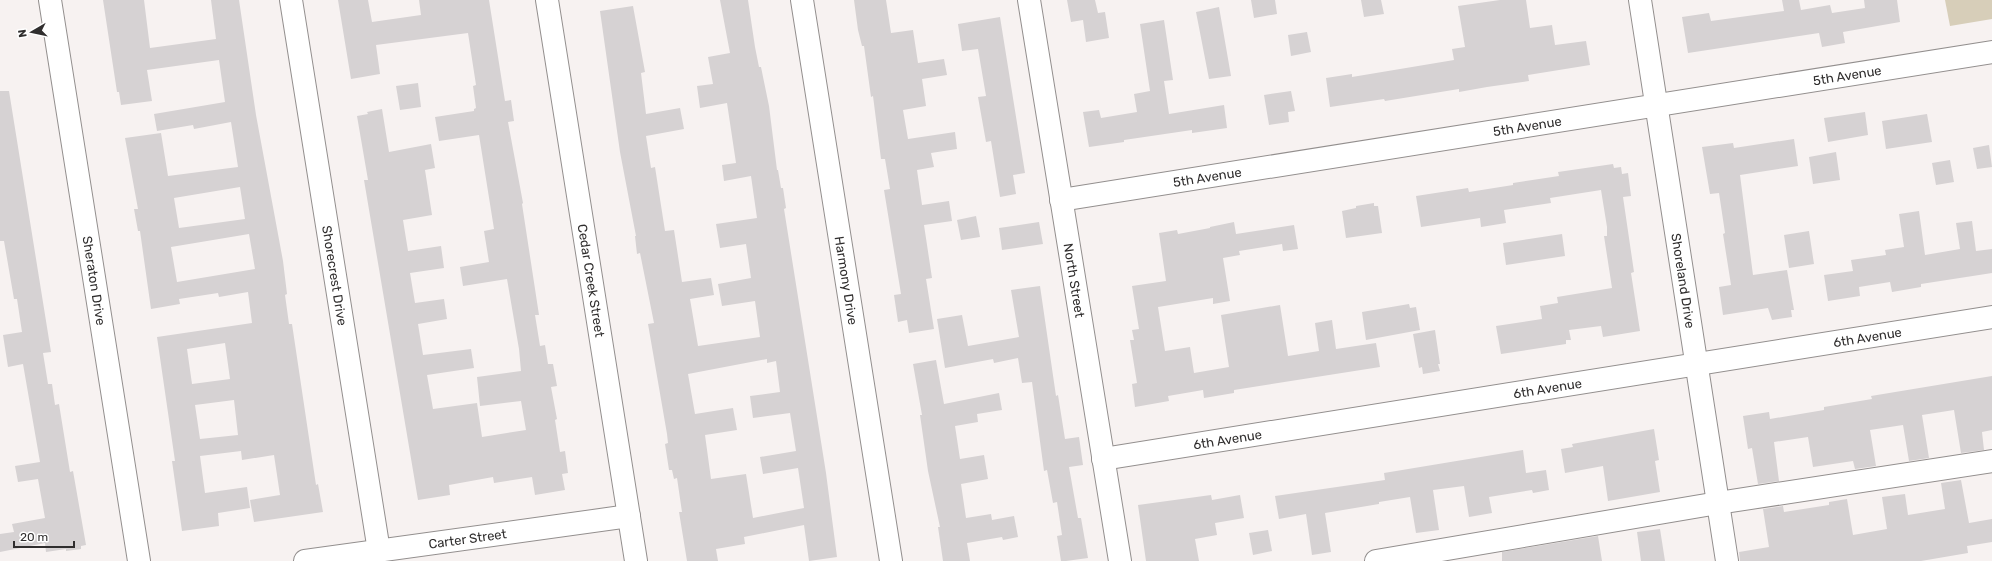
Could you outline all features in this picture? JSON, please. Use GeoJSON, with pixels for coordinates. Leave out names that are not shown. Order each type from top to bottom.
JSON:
{"type":"FeatureCollection","features":[{"type":"Feature","properties":{"kind":"street","name":"Sheraton Drive"},"geometry":{"type":"LineString","coordinates":[[50,0],[140,561]]}},
{"type":"Feature","properties":{"kind":"street","name":"Shorecrest Drive"},"geometry":{"type":"LineString","coordinates":[[291,0],[379,551]]}},
{"type":"Feature","properties":{"kind":"street","name":"Cedar Creek Street"},"geometry":{"type":"LineString","coordinates":[[547,0],[636,561]]}},
{"type":"Feature","properties":{"kind":"street","name":"Harmony Drive"},"geometry":{"type":"LineString","coordinates":[[802,0],[891,561]]}},
{"type":"Feature","properties":{"kind":"street","name":"North Street"},"geometry":{"type":"LineString","coordinates":[[1029,0],[1120,561]]}},
{"type":"Feature","properties":{"kind":"street","name":"Shoreland Drive"},"geometry":{"type":"LineString","coordinates":[[1640,0],[1727,561]]}},
{"type":"Feature","properties":{"kind":"street","name":"5th Avenue"},"geometry":{"type":"LineString","coordinates":[[1061,200],[1992,52]]}},
{"type":"Feature","properties":{"kind":"street","name":"6th Avenue"},"geometry":{"type":"LineString","coordinates":[[1103,459],[1992,317]]}},
{"type":"Feature","properties":{"kind":"street"},"geometry":{"type":"LineString","coordinates":[[1376,561],[1718,503],[1992,461]]}},
{"type":"Feature","properties":{"kind":"street","name":"Carter Street"},"geometry":{"type":"LineString","coordinates":[[305,561],[629,516]]}},
{"type":"Feature","properties":{"kind":"shaded area"},"geometry":{"type":"Polygon","coordinates":[[[1945,0],[1992,0],[1992,19],[1950,26],[1945,0]]]}},
{"type":"Feature","properties":{"kind":"building"},"geometry":{"type":"Polygon","coordinates":[[[103,0],[144,0],[150,48],[216,39],[211,0],[239,0],[256,115],[283,261],[287,294],[285,295],[289,324],[292,324],[316,485],[318,484],[323,512],[254,522],[250,500],[280,495],[274,455],[242,460],[241,451],[200,456],[205,493],[247,487],[250,508],[218,513],[219,526],[182,531],[172,461],[175,461],[157,337],[252,323],[248,292],[219,297],[218,293],[179,299],[180,304],[151,309],[140,231],[138,231],[134,209],[138,209],[125,138],[161,133],[168,176],[238,167],[231,122],[194,129],[193,125],[157,131],[154,114],[225,102],[219,60],[147,70],[152,101],[121,105],[119,92],[117,92],[103,0]],[[240,187],[174,198],[179,228],[245,219],[240,187]],[[249,234],[171,247],[177,282],[255,269],[249,234]],[[225,343],[187,349],[192,384],[230,379],[225,343]],[[234,400],[195,405],[200,439],[238,435],[234,400]]]}},
{"type":"Feature","properties":{"kind":"building"},"geometry":{"type":"Polygon","coordinates":[[[338,0],[368,0],[372,22],[421,15],[419,0],[489,0],[505,101],[511,100],[514,121],[508,122],[523,203],[539,315],[535,315],[540,346],[545,345],[548,364],[553,364],[557,386],[551,387],[557,419],[555,420],[560,452],[565,451],[568,473],[562,474],[565,490],[535,495],[532,477],[494,483],[493,477],[449,485],[450,495],[418,500],[364,180],[368,180],[357,116],[382,109],[389,152],[431,144],[435,168],[425,170],[432,215],[403,220],[408,251],[441,246],[444,268],[410,273],[415,303],[444,299],[447,319],[418,324],[423,355],[471,349],[474,368],[427,375],[433,409],[477,403],[482,437],[526,430],[521,401],[480,406],[477,377],[521,371],[519,349],[507,279],[463,286],[460,267],[489,262],[484,231],[494,229],[479,135],[439,141],[435,117],[474,111],[476,108],[473,86],[476,85],[468,33],[376,45],[380,74],[351,79],[338,0]]]}},
{"type":"Feature","properties":{"kind":"building"},"geometry":{"type":"Polygon","coordinates":[[[720,0],[748,0],[755,47],[759,67],[761,67],[769,106],[777,170],[781,188],[783,188],[786,208],[784,209],[826,473],[837,557],[809,561],[804,525],[744,537],[745,544],[716,549],[718,561],[687,561],[679,512],[682,512],[677,478],[674,479],[672,470],[669,470],[665,444],[668,443],[667,434],[648,324],[654,323],[640,253],[637,254],[636,236],[620,152],[600,11],[633,6],[645,72],[641,73],[646,114],[680,108],[684,129],[646,136],[651,168],[655,167],[665,231],[674,230],[682,282],[711,278],[714,295],[690,299],[698,346],[760,337],[755,301],[722,306],[718,284],[751,278],[746,244],[720,248],[716,224],[757,218],[751,176],[724,181],[722,165],[736,163],[727,103],[700,108],[697,86],[713,84],[708,57],[730,53],[720,0]],[[767,359],[688,374],[695,414],[733,408],[737,430],[705,435],[711,479],[746,474],[753,518],[804,508],[798,468],[763,474],[760,457],[796,451],[790,413],[753,418],[750,396],[780,392],[776,361],[767,363],[767,359]]]}},
{"type":"Feature","properties":{"kind":"building"},"geometry":{"type":"Polygon","coordinates":[[[854,0],[886,0],[891,33],[913,30],[918,63],[944,59],[947,75],[922,79],[926,106],[903,110],[908,139],[955,132],[957,149],[931,153],[934,167],[917,170],[922,205],[949,201],[952,221],[924,225],[932,278],[926,279],[934,329],[909,333],[907,320],[898,322],[894,295],[901,294],[884,190],[890,189],[885,159],[881,159],[873,96],[871,97],[864,46],[862,46],[858,30],[854,0]]]}},
{"type":"Feature","properties":{"kind":"building"},"geometry":{"type":"Polygon","coordinates":[[[1067,0],[1095,0],[1098,13],[1105,12],[1109,38],[1086,42],[1083,20],[1071,22],[1067,0]]]}},
{"type":"Feature","properties":{"kind":"building"},"geometry":{"type":"Polygon","coordinates":[[[1251,0],[1275,0],[1277,14],[1254,18],[1251,0]]]}},
{"type":"Feature","properties":{"kind":"building"},"geometry":{"type":"Polygon","coordinates":[[[1361,0],[1381,0],[1384,14],[1364,17],[1361,0]]]}},
{"type":"Feature","properties":{"kind":"building"},"geometry":{"type":"Polygon","coordinates":[[[1500,0],[1526,0],[1530,28],[1552,25],[1555,45],[1586,41],[1590,65],[1528,75],[1529,81],[1459,92],[1459,89],[1385,101],[1384,99],[1330,107],[1326,78],[1352,74],[1352,77],[1454,60],[1452,49],[1465,47],[1458,6],[1500,0]]]}},
{"type":"Feature","properties":{"kind":"building"},"geometry":{"type":"Polygon","coordinates":[[[1782,0],[1799,0],[1801,10],[1830,5],[1832,13],[1865,8],[1864,0],[1897,0],[1900,22],[1843,32],[1845,43],[1822,47],[1819,33],[1688,53],[1682,17],[1709,13],[1711,21],[1784,11],[1782,0]]]}},
{"type":"Feature","properties":{"kind":"building"},"geometry":{"type":"Polygon","coordinates":[[[1219,7],[1231,76],[1209,79],[1196,12],[1219,7]]]}},
{"type":"Feature","properties":{"kind":"building"},"geometry":{"type":"Polygon","coordinates":[[[1000,17],[1025,173],[1013,175],[1016,194],[1000,197],[991,141],[986,142],[978,97],[986,96],[978,49],[962,51],[958,24],[1000,17]]]}},
{"type":"Feature","properties":{"kind":"building"},"geometry":{"type":"Polygon","coordinates":[[[1164,20],[1173,80],[1164,81],[1169,114],[1224,105],[1227,128],[1192,133],[1192,130],[1124,140],[1124,142],[1089,147],[1083,112],[1099,110],[1101,118],[1137,112],[1134,94],[1150,91],[1140,24],[1164,20]]]}},
{"type":"Feature","properties":{"kind":"building"},"geometry":{"type":"Polygon","coordinates":[[[1307,32],[1311,52],[1291,56],[1288,35],[1307,32]]]}},
{"type":"Feature","properties":{"kind":"building"},"geometry":{"type":"Polygon","coordinates":[[[418,83],[421,107],[400,110],[396,86],[418,83]]]}},
{"type":"Feature","properties":{"kind":"building"},"geometry":{"type":"Polygon","coordinates":[[[0,91],[9,91],[51,352],[43,353],[48,384],[52,384],[55,405],[59,404],[70,472],[73,471],[86,545],[81,546],[81,549],[66,551],[66,549],[46,552],[45,543],[0,552],[0,534],[14,532],[12,524],[45,518],[38,479],[18,482],[15,466],[40,462],[23,364],[8,367],[3,335],[22,332],[17,299],[14,299],[4,241],[0,241],[0,91]]]}},
{"type":"Feature","properties":{"kind":"building"},"geometry":{"type":"Polygon","coordinates":[[[1291,91],[1295,111],[1288,112],[1289,122],[1269,125],[1264,95],[1291,91]]]}},
{"type":"Feature","properties":{"kind":"building"},"geometry":{"type":"Polygon","coordinates":[[[1865,112],[1868,135],[1828,142],[1824,118],[1865,112]]]}},
{"type":"Feature","properties":{"kind":"building"},"geometry":{"type":"Polygon","coordinates":[[[1927,114],[1932,142],[1886,149],[1882,121],[1927,114]]]}},
{"type":"Feature","properties":{"kind":"building"},"geometry":{"type":"Polygon","coordinates":[[[1794,139],[1798,166],[1740,175],[1753,275],[1787,270],[1794,310],[1791,310],[1792,317],[1772,320],[1768,308],[1723,315],[1719,287],[1731,285],[1723,234],[1725,233],[1719,193],[1710,194],[1702,147],[1733,143],[1734,148],[1794,139]]]}},
{"type":"Feature","properties":{"kind":"building"},"geometry":{"type":"Polygon","coordinates":[[[1989,145],[1992,167],[1977,169],[1973,148],[1989,145]]]}},
{"type":"Feature","properties":{"kind":"building"},"geometry":{"type":"Polygon","coordinates":[[[1836,152],[1840,180],[1813,184],[1809,157],[1836,152]]]}},
{"type":"Feature","properties":{"kind":"building"},"geometry":{"type":"Polygon","coordinates":[[[1950,160],[1954,182],[1936,185],[1932,163],[1950,160]]]}},
{"type":"Feature","properties":{"kind":"building"},"geometry":{"type":"Polygon","coordinates":[[[1613,164],[1614,168],[1621,167],[1622,174],[1628,173],[1631,196],[1623,197],[1634,272],[1631,273],[1640,331],[1603,337],[1601,326],[1569,330],[1571,340],[1566,340],[1566,344],[1501,354],[1496,326],[1542,319],[1540,306],[1558,303],[1557,297],[1612,288],[1604,236],[1607,236],[1607,227],[1601,190],[1550,198],[1551,203],[1504,210],[1506,223],[1481,227],[1480,218],[1421,227],[1416,196],[1468,188],[1469,192],[1513,185],[1513,183],[1559,176],[1558,172],[1613,164]]]}},
{"type":"Feature","properties":{"kind":"building"},"geometry":{"type":"Polygon","coordinates":[[[1374,203],[1374,206],[1378,206],[1382,233],[1346,238],[1342,211],[1356,208],[1356,206],[1374,203]]]}},
{"type":"Feature","properties":{"kind":"building"},"geometry":{"type":"Polygon","coordinates":[[[1919,211],[1925,255],[1960,249],[1956,223],[1972,221],[1976,251],[1992,249],[1992,273],[1921,284],[1921,287],[1892,292],[1890,282],[1859,287],[1860,296],[1828,301],[1824,275],[1853,271],[1851,260],[1886,255],[1885,250],[1904,247],[1899,214],[1919,211]]]}},
{"type":"Feature","properties":{"kind":"building"},"geometry":{"type":"Polygon","coordinates":[[[976,216],[980,237],[961,240],[957,220],[976,216]]]}},
{"type":"Feature","properties":{"kind":"building"},"geometry":{"type":"Polygon","coordinates":[[[1039,222],[1043,244],[1002,250],[999,228],[1039,222]]]}},
{"type":"Feature","properties":{"kind":"building"},"geometry":{"type":"Polygon","coordinates":[[[1234,222],[1236,234],[1294,225],[1298,249],[1283,251],[1282,244],[1239,251],[1240,255],[1223,258],[1230,301],[1213,304],[1213,298],[1158,307],[1165,351],[1190,347],[1194,373],[1229,367],[1221,315],[1280,305],[1288,356],[1319,351],[1315,323],[1332,320],[1336,349],[1376,343],[1380,367],[1234,390],[1234,393],[1204,398],[1203,390],[1168,396],[1169,401],[1135,407],[1132,384],[1137,383],[1130,340],[1134,340],[1132,330],[1139,329],[1132,286],[1166,281],[1159,233],[1177,230],[1178,234],[1234,222]]]}},
{"type":"Feature","properties":{"kind":"building"},"geometry":{"type":"Polygon","coordinates":[[[1809,231],[1814,264],[1789,268],[1784,235],[1809,231]]]}},
{"type":"Feature","properties":{"kind":"building"},"geometry":{"type":"Polygon","coordinates":[[[1562,234],[1565,256],[1506,265],[1503,243],[1562,234]]]}},
{"type":"Feature","properties":{"kind":"building"},"geometry":{"type":"Polygon","coordinates":[[[1040,286],[1056,396],[1058,395],[1065,439],[1079,437],[1083,465],[1069,467],[1078,518],[1081,518],[1088,558],[1066,561],[1061,561],[1057,536],[1062,535],[1057,502],[1053,503],[1047,470],[1044,471],[1032,382],[1022,383],[1018,358],[994,363],[993,359],[945,368],[937,319],[962,315],[968,346],[1019,337],[1011,290],[1040,286]]]}},
{"type":"Feature","properties":{"kind":"building"},"geometry":{"type":"Polygon","coordinates":[[[1409,304],[1410,308],[1416,307],[1420,330],[1366,340],[1362,312],[1409,304]]]}},
{"type":"Feature","properties":{"kind":"building"},"geometry":{"type":"Polygon","coordinates":[[[1435,330],[1440,371],[1423,374],[1422,367],[1419,368],[1413,334],[1435,330]]]}},
{"type":"Feature","properties":{"kind":"building"},"geometry":{"type":"Polygon","coordinates":[[[936,360],[944,404],[999,393],[1002,410],[977,414],[978,422],[955,426],[960,459],[984,455],[988,479],[961,484],[966,518],[991,514],[992,520],[1014,516],[1018,537],[1003,540],[1002,537],[967,543],[970,561],[943,561],[938,527],[940,527],[928,471],[920,415],[922,415],[913,364],[936,360]]]}},
{"type":"Feature","properties":{"kind":"building"},"geometry":{"type":"Polygon","coordinates":[[[1992,376],[1992,430],[1982,432],[1984,450],[1961,453],[1954,410],[1922,415],[1929,458],[1909,461],[1903,425],[1870,430],[1876,466],[1855,469],[1853,461],[1813,467],[1808,437],[1774,442],[1779,481],[1758,484],[1752,448],[1748,449],[1743,416],[1769,412],[1770,419],[1824,410],[1824,407],[1872,399],[1871,396],[1992,376]]]}},
{"type":"Feature","properties":{"kind":"building"},"geometry":{"type":"Polygon","coordinates":[[[1654,429],[1659,460],[1655,461],[1660,492],[1608,501],[1603,466],[1565,473],[1561,449],[1573,447],[1572,444],[1654,429]]]}},
{"type":"Feature","properties":{"kind":"building"},"geometry":{"type":"Polygon","coordinates":[[[1523,450],[1526,473],[1546,470],[1549,490],[1533,493],[1532,490],[1489,497],[1492,513],[1469,517],[1464,486],[1433,490],[1439,530],[1416,533],[1410,497],[1379,502],[1379,504],[1325,513],[1331,552],[1312,555],[1306,514],[1279,519],[1275,496],[1385,480],[1384,473],[1523,450]]]}},
{"type":"Feature","properties":{"kind":"building"},"geometry":{"type":"Polygon","coordinates":[[[1961,480],[1969,523],[1992,519],[1992,542],[1967,546],[1968,553],[1921,561],[1740,561],[1739,552],[1769,547],[1763,509],[1783,506],[1784,512],[1829,505],[1829,502],[1847,499],[1853,535],[1887,529],[1882,497],[1905,494],[1908,515],[1945,509],[1941,483],[1961,480]]]}},
{"type":"Feature","properties":{"kind":"building"},"geometry":{"type":"Polygon","coordinates":[[[1211,495],[1212,500],[1240,495],[1244,518],[1215,523],[1217,535],[1195,539],[1199,561],[1146,561],[1138,505],[1211,495]]]}},
{"type":"Feature","properties":{"kind":"building"},"geometry":{"type":"Polygon","coordinates":[[[1660,529],[1665,561],[1641,561],[1637,532],[1660,529]]]}},
{"type":"Feature","properties":{"kind":"building"},"geometry":{"type":"Polygon","coordinates":[[[1268,530],[1272,551],[1253,555],[1249,533],[1268,530]]]}},
{"type":"Feature","properties":{"kind":"building"},"geometry":{"type":"Polygon","coordinates":[[[1598,536],[1602,561],[1502,561],[1502,552],[1598,536]]]}}]}
